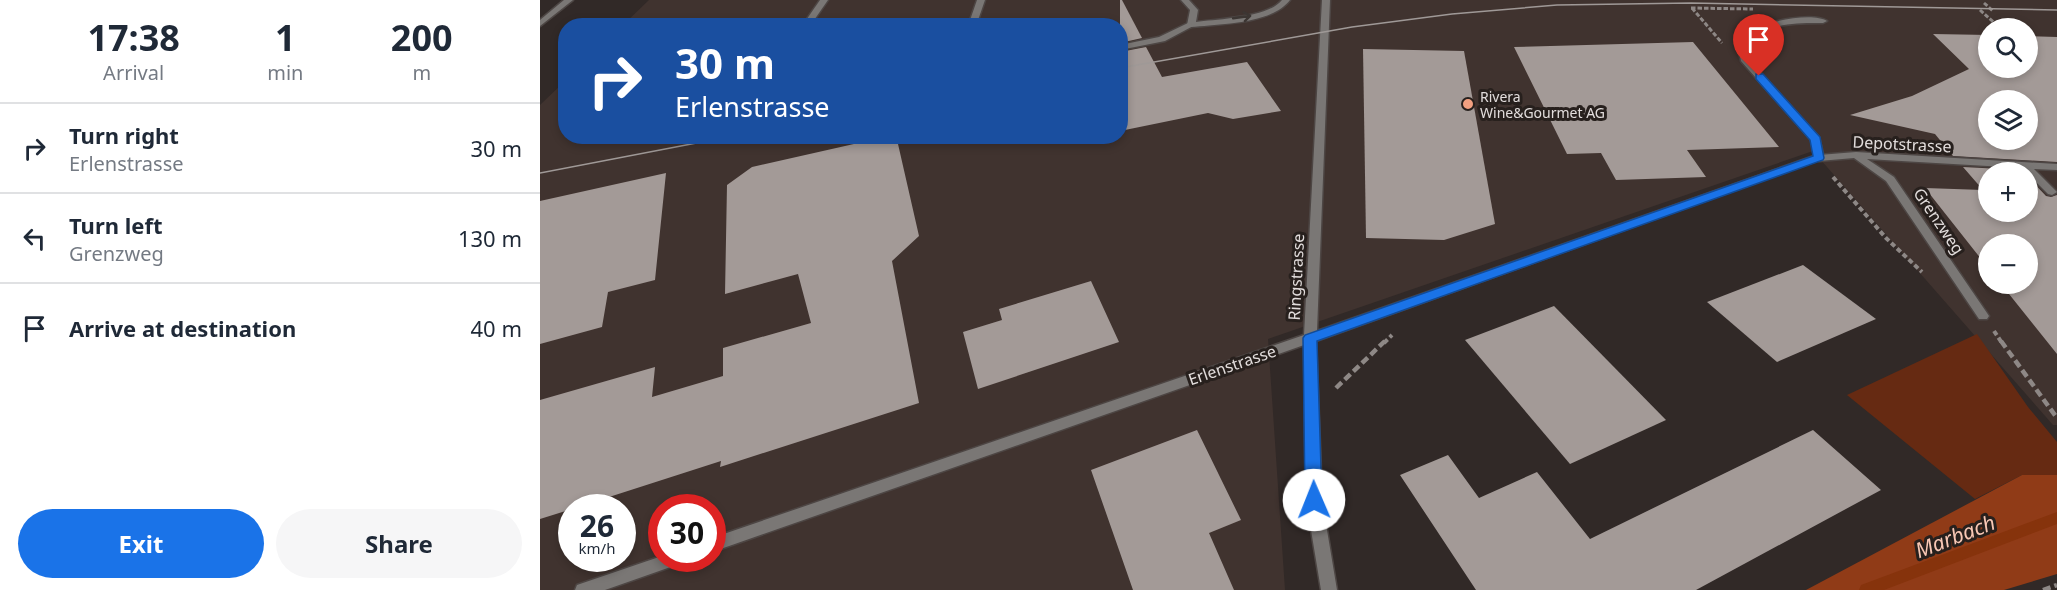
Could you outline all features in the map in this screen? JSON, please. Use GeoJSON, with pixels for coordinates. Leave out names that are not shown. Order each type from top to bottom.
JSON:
{"type":"FeatureCollection","features":[{"type":"Feature","properties":{"kind":"street"},"geometry":{"type":"LineString","coordinates":[[540,24],[569,0]]}},
{"type":"Feature","properties":{"kind":"street"},"geometry":{"type":"LineString","coordinates":[[812,18],[824,0]]}},
{"type":"Feature","properties":{"kind":"street"},"geometry":{"type":"LineString","coordinates":[[975,18],[981,0]]}},
{"type":"Feature","properties":{"kind":"street"},"geometry":{"type":"LineString","coordinates":[[1185,0],[1194,10],[1191,25]]}},
{"type":"Feature","properties":{"kind":"street"},"geometry":{"type":"LineString","coordinates":[[1128,46],[1162,39],[1191,25],[1268,13],[1280,9],[1286,0]]}},
{"type":"Feature","properties":{"kind":"street","name":"Ringstrasse"},"geometry":{"type":"LineString","coordinates":[[1326,0],[1310,338],[1314,500],[1329,590]]}},
{"type":"Feature","properties":{"kind":"street"},"geometry":{"type":"LineString","coordinates":[[1819,158],[1816,139],[1745,61],[1742,48],[1748,36],[1760,28],[1799,21],[1823,21]]}},
{"type":"Feature","properties":{"kind":"street","name":"Depotstrasse"},"geometry":{"type":"LineString","coordinates":[[1819,158],[1856,156],[1978,162]]}},
{"type":"Feature","properties":{"kind":"street","name":"Grenzweg"},"geometry":{"type":"LineString","coordinates":[[1856,156],[1890,179],[1983,316]]}},
{"type":"Feature","properties":{"kind":"street","name":"Erlenstrasse"},"geometry":{"type":"LineString","coordinates":[[726,540],[1310,338],[1819,158]]}},
{"type":"Feature","properties":{"kind":"street","name":"Depotstrasse"},"geometry":{"type":"LineString","coordinates":[[2038,166],[2057,167]]}},
{"type":"Feature","properties":{"kind":"street"},"geometry":{"type":"LineString","coordinates":[[2038,178],[2052,192]]}},
{"type":"Feature","properties":{"kind":"street"},"geometry":{"type":"LineString","coordinates":[[584,590],[648,568]]}},
{"type":"Feature","properties":{"kind":"path"},"geometry":{"type":"LineString","coordinates":[[1984,3],[1993,11]]}},
{"type":"Feature","properties":{"kind":"path"},"geometry":{"type":"LineString","coordinates":[[1691,8],[1727,49],[1745,61]]}},
{"type":"Feature","properties":{"kind":"path"},"geometry":{"type":"LineString","coordinates":[[1980,10],[1989,18]]}},
{"type":"Feature","properties":{"kind":"path"},"geometry":{"type":"LineString","coordinates":[[1312,413],[1394,333]]}},
{"type":"Feature","properties":{"kind":"path"},"geometry":{"type":"LineString","coordinates":[[2043,590],[2057,585]]}},
{"type":"Feature","properties":{"kind":"shaded area"},"geometry":{"type":"Polygon","coordinates":[[[649,0],[2057,0],[2057,425],[2053,425],[1813,151],[1268,339],[1285,590],[540,590],[540,105],[558,88],[558,144],[1128,144],[1128,18],[630,18],[649,0]]]}},
{"type":"Feature","properties":{"kind":"shaded area"},"geometry":{"type":"Polygon","coordinates":[[[1977,334],[2028,407],[2057,442],[2057,475],[2022,475],[1975,499],[1847,395],[1977,334]]]}},
{"type":"Feature","properties":{"kind":"shaded area"},"geometry":{"type":"Polygon","coordinates":[[[2022,475],[2057,475],[2057,574],[2004,590],[1806,590],[2022,475]]]}},
{"type":"Feature","properties":{"kind":"building"},"geometry":{"type":"Polygon","coordinates":[[[1120,0],[1122,0],[1142,38],[1128,41],[1128,18],[1120,18],[1120,0]]]}},
{"type":"Feature","properties":{"kind":"building"},"geometry":{"type":"Polygon","coordinates":[[[1933,34],[1978,35],[1978,78],[2038,78],[2038,36],[2057,37],[2057,162],[1953,156],[1935,134],[1850,115],[1912,96],[1969,69],[1933,34]]]}},
{"type":"Feature","properties":{"kind":"building"},"geometry":{"type":"Polygon","coordinates":[[[1693,42],[1779,147],[1687,150],[1706,177],[1616,180],[1601,153],[1567,154],[1514,47],[1693,42]]]}},
{"type":"Feature","properties":{"kind":"building"},"geometry":{"type":"Polygon","coordinates":[[[1146,47],[1162,77],[1247,62],[1281,111],[1233,119],[1208,113],[1128,129],[1128,50],[1146,47]]]}},
{"type":"Feature","properties":{"kind":"building"},"geometry":{"type":"Polygon","coordinates":[[[1363,49],[1464,51],[1495,224],[1444,240],[1366,238],[1363,49]]]}},
{"type":"Feature","properties":{"kind":"building"},"geometry":{"type":"Polygon","coordinates":[[[854,144],[898,144],[919,236],[892,261],[919,403],[720,467],[721,461],[618,494],[558,494],[558,513],[540,519],[540,400],[655,367],[652,397],[723,376],[723,348],[811,323],[798,274],[725,294],[727,185],[752,167],[854,144]]]}},
{"type":"Feature","properties":{"kind":"building"},"geometry":{"type":"Polygon","coordinates":[[[1963,167],[1978,168],[1978,184],[1963,167]]]}},
{"type":"Feature","properties":{"kind":"building"},"geometry":{"type":"Polygon","coordinates":[[[666,173],[655,280],[608,292],[602,327],[540,344],[540,201],[666,173]]]}},
{"type":"Feature","properties":{"kind":"building"},"geometry":{"type":"Polygon","coordinates":[[[1925,188],[1978,190],[1978,222],[2038,222],[2038,188],[2046,196],[2057,195],[2057,354],[2009,294],[2038,294],[2038,234],[1978,234],[1978,255],[1925,188]]]}},
{"type":"Feature","properties":{"kind":"building"},"geometry":{"type":"Polygon","coordinates":[[[1803,265],[1876,319],[1777,362],[1707,302],[1803,265]]]}},
{"type":"Feature","properties":{"kind":"building"},"geometry":{"type":"Polygon","coordinates":[[[1091,281],[1119,342],[978,389],[963,332],[1002,320],[999,309],[1091,281]]]}},
{"type":"Feature","properties":{"kind":"building"},"geometry":{"type":"Polygon","coordinates":[[[1554,306],[1666,420],[1570,464],[1465,340],[1554,306]]]}},
{"type":"Feature","properties":{"kind":"building"},"geometry":{"type":"Polygon","coordinates":[[[1197,430],[1241,520],[1209,533],[1234,590],[1133,590],[1091,470],[1197,430]]]}},
{"type":"Feature","properties":{"kind":"building"},"geometry":{"type":"Polygon","coordinates":[[[1813,430],[1881,490],[1696,590],[1476,590],[1400,475],[1448,455],[1479,498],[1537,472],[1590,539],[1813,430]]]}},
{"type":"Feature","properties":{"kind":"waterway","name":"Marbach"},"geometry":{"type":"LineString","coordinates":[[1866,590],[2057,518]]}},
{"type":"Feature","properties":{"kind":"tram line"},"geometry":{"type":"LineString","coordinates":[[1128,67],[1352,27],[1452,14],[1557,5],[1691,3],[2057,10]]}},
{"type":"Feature","properties":{"kind":"tram line"},"geometry":{"type":"LineString","coordinates":[[540,173],[691,144]]}},
{"type":"Feature","properties":{"kind":"place","name":"Rivera Wine&Gourmet AG"},"geometry":{"type":"Point","coordinates":[1468,104]}},
{"type":"Feature","properties":{"kind":"route"},"geometry":{"type":"LineString","coordinates":[[1314,500],[1310,338],[1819,158],[1816,139],[1759,76]]}}]}
